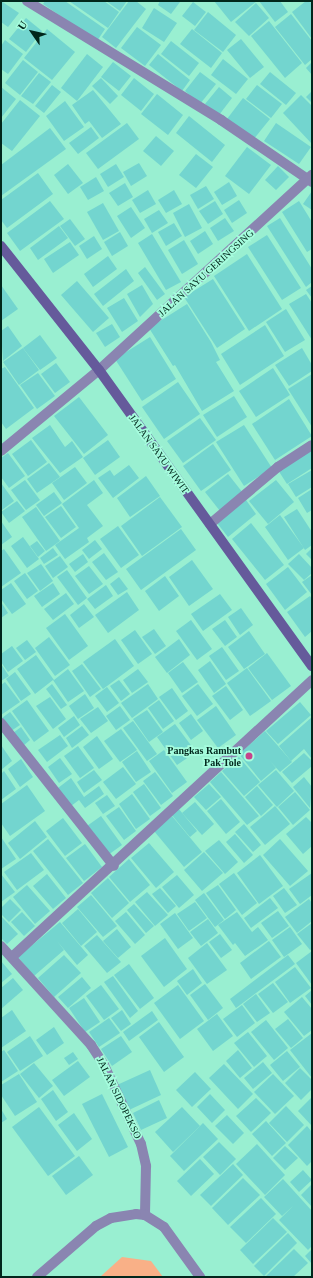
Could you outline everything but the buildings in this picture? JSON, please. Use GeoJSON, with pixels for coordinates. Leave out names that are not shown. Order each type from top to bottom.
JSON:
{"type":"FeatureCollection","features":[{"type":"Feature","properties":{"kind":"main road","name":"JALAN SAYU WIWIT"},"geometry":{"type":"LineString","coordinates":[[1,246],[99,370],[312,666]]}},
{"type":"Feature","properties":{"kind":"street"},"geometry":{"type":"LineString","coordinates":[[27,1],[221,120],[311,179]]}},
{"type":"Feature","properties":{"kind":"street","name":"JALAN SAYU GERINGSING"},"geometry":{"type":"LineString","coordinates":[[1,451],[99,370],[311,179]]}},
{"type":"Feature","properties":{"kind":"street"},"geometry":{"type":"LineString","coordinates":[[210,524],[278,467],[312,445]]}},
{"type":"Feature","properties":{"kind":"street"},"geometry":{"type":"LineString","coordinates":[[12,957],[114,866],[312,680]]}},
{"type":"Feature","properties":{"kind":"street"},"geometry":{"type":"LineString","coordinates":[[1,723],[114,866]]}},
{"type":"Feature","properties":{"kind":"street","name":"JALAN SIDOPEKSO"},"geometry":{"type":"LineString","coordinates":[[1,946],[92,1045],[104,1065],[141,1144],[146,1166],[146,1215]]}},
{"type":"Feature","properties":{"kind":"street"},"geometry":{"type":"LineString","coordinates":[[37,1277],[96,1226],[111,1218],[146,1215],[164,1226],[200,1277]]}},
{"type":"Feature","properties":{"kind":"shaded area"},"geometry":{"type":"Polygon","coordinates":[[[122,1257],[151,1261],[163,1277],[100,1277],[122,1257]]]}},
{"type":"Feature","properties":{"kind":"place","name":"Pangkas Rambut Pak Tole"},"geometry":{"type":"Point","coordinates":[249,756]}}]}
